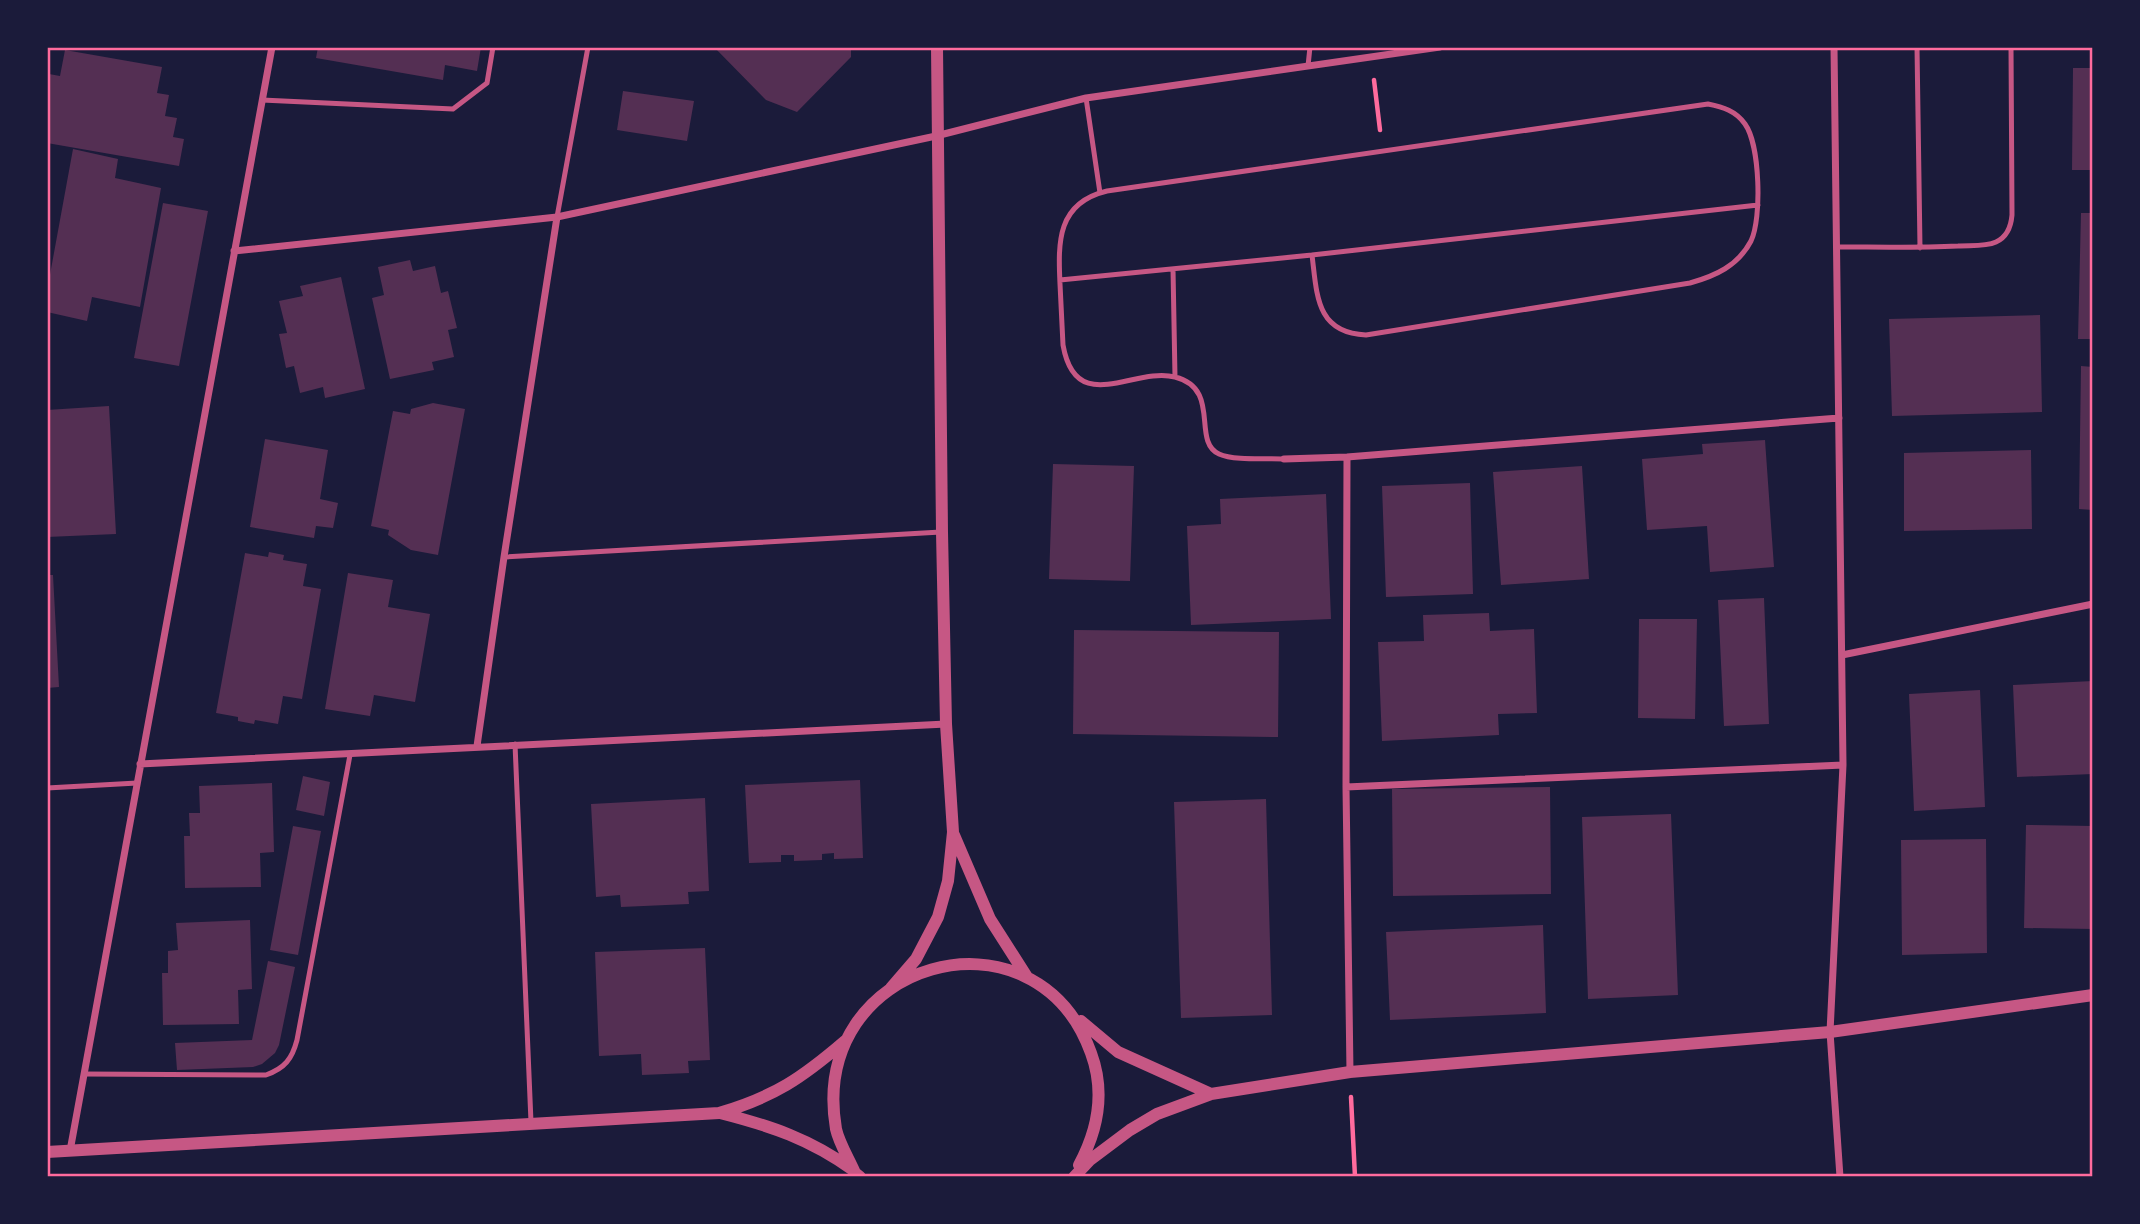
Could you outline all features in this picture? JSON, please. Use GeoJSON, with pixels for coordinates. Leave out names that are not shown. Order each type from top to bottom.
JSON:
{"type":"FeatureCollection","features":[{"type":"Feature","properties":{"kind":"street"},"geometry":{"type":"LineString","coordinates":[[69,1151],[272,47]]}},
{"type":"Feature","properties":{"kind":"street"},"geometry":{"type":"LineString","coordinates":[[891,988],[916,959],[938,916],[948,881],[953,832],[946,724],[942,532],[937,47]]}},
{"type":"Feature","properties":{"kind":"street"},"geometry":{"type":"LineString","coordinates":[[234,251],[557,216],[936,136],[1086,98],[1440,47]]}},
{"type":"Feature","properties":{"kind":"street"},"geometry":{"type":"LineString","coordinates":[[1834,47],[1843,765],[1830,1032],[1840,1177]]}},
{"type":"Feature","properties":{"kind":"street"},"geometry":{"type":"LineString","coordinates":[[477,746],[557,216]]}},
{"type":"Feature","properties":{"kind":"street"},"geometry":{"type":"LineString","coordinates":[[1284,459],[1347,457],[1839,418]]}},
{"type":"Feature","properties":{"kind":"street"},"geometry":{"type":"LineString","coordinates":[[1347,457],[1346,787],[1350,1072]]}},
{"type":"Feature","properties":{"kind":"street"},"geometry":{"type":"LineString","coordinates":[[1842,655],[2093,604]]}},
{"type":"Feature","properties":{"kind":"street"},"geometry":{"type":"LineString","coordinates":[[140,764],[946,724]]}},
{"type":"Feature","properties":{"kind":"street"},"geometry":{"type":"LineString","coordinates":[[1346,787],[1843,765]]}},
{"type":"Feature","properties":{"kind":"street"},"geometry":{"type":"LineString","coordinates":[[953,832],[990,919],[1027,977]]}},
{"type":"Feature","properties":{"kind":"street"},"geometry":{"type":"LineString","coordinates":[[47,1152],[719,1113],[754,1103],[793,1083],[845,1041],[871,1003],[908,976],[947,964],[988,964],[1027,977],[1059,1000],[1118,1052],[1211,1094]]}},
{"type":"Feature","properties":{"kind":"street"},"geometry":{"type":"LineString","coordinates":[[1073,1177],[1090,1160],[1130,1130],[1157,1114],[1211,1094],[1350,1072],[1830,1032],[2093,995]]}},
{"type":"Feature","properties":{"kind":"street"},"geometry":{"type":"LineString","coordinates":[[1059,1000],[1083,1031],[1097,1068],[1100,1107],[1090,1145],[1073,1177]]}},
{"type":"Feature","properties":{"kind":"street"},"geometry":{"type":"LineString","coordinates":[[845,1041],[833,1085],[837,1131],[858,1175]]}},
{"type":"Feature","properties":{"kind":"street"},"geometry":{"type":"LineString","coordinates":[[719,1113],[775,1128],[803,1139],[827,1151],[858,1175]]}},
{"type":"Feature","properties":{"kind":"lane"},"geometry":{"type":"LineString","coordinates":[[262,100],[453,109],[487,83],[493,47]]}},
{"type":"Feature","properties":{"kind":"lane"},"geometry":{"type":"LineString","coordinates":[[557,216],[588,47]]}},
{"type":"Feature","properties":{"kind":"lane"},"geometry":{"type":"LineString","coordinates":[[1308,66],[1310,47]]}},
{"type":"Feature","properties":{"kind":"lane"},"geometry":{"type":"LineString","coordinates":[[1917,47],[1920,248]]}},
{"type":"Feature","properties":{"kind":"lane"},"geometry":{"type":"LineString","coordinates":[[1837,247],[1920,248],[1986,245],[2005,235],[2011,226],[2011,47]]}},
{"type":"Feature","properties":{"kind":"lane"},"geometry":{"type":"LineString","coordinates":[[1086,98],[1100,193]]}},
{"type":"Feature","properties":{"kind":"lane"},"geometry":{"type":"LineString","coordinates":[[1284,459],[1223,456],[1213,451],[1208,443],[1205,408],[1201,397],[1194,387],[1175,377],[1164,375],[1098,385],[1084,381],[1073,372],[1065,359],[1063,345],[1058,245],[1071,213],[1084,201],[1100,193],[1708,104],[1730,110],[1746,126],[1752,139],[1758,217],[1750,241],[1735,262],[1715,276],[1690,283],[1366,335],[1351,334],[1338,329],[1323,312],[1318,301],[1311,255]]}},
{"type":"Feature","properties":{"kind":"lane"},"geometry":{"type":"LineString","coordinates":[[1060,280],[1758,205]]}},
{"type":"Feature","properties":{"kind":"lane"},"geometry":{"type":"LineString","coordinates":[[1173,269],[1175,377]]}},
{"type":"Feature","properties":{"kind":"lane"},"geometry":{"type":"LineString","coordinates":[[504,557],[942,532]]}},
{"type":"Feature","properties":{"kind":"lane"},"geometry":{"type":"LineString","coordinates":[[515,744],[531,1124]]}},
{"type":"Feature","properties":{"kind":"lane"},"geometry":{"type":"LineString","coordinates":[[84,1074],[266,1075],[279,1070],[288,1062],[297,1040],[350,755]]}},
{"type":"Feature","properties":{"kind":"lane"},"geometry":{"type":"LineString","coordinates":[[47,788],[137,783]]}},
{"type":"Feature","properties":{"kind":"path"},"geometry":{"type":"LineString","coordinates":[[1371,57],[1382,152]]}},
{"type":"Feature","properties":{"kind":"path"},"geometry":{"type":"LineString","coordinates":[[1350,1072],[1355,1177]]}},
{"type":"Feature","properties":{"kind":"building"},"geometry":{"type":"Polygon","coordinates":[[[318,47],[481,47],[477,71],[445,65],[443,80],[316,58],[318,47]]]}},
{"type":"Feature","properties":{"kind":"building"},"geometry":{"type":"Polygon","coordinates":[[[714,47],[851,47],[851,57],[797,112],[766,100],[714,47]]]}},
{"type":"Feature","properties":{"kind":"building"},"geometry":{"type":"Polygon","coordinates":[[[65,50],[162,67],[157,93],[169,95],[165,116],[177,118],[173,137],[184,139],[179,166],[47,143],[49,74],[60,76],[65,50]]]}},
{"type":"Feature","properties":{"kind":"building"},"geometry":{"type":"Polygon","coordinates":[[[2073,68],[2093,68],[2093,170],[2072,170],[2073,68]]]}},
{"type":"Feature","properties":{"kind":"building"},"geometry":{"type":"Polygon","coordinates":[[[623,91],[694,101],[687,141],[617,130],[623,91]]]}},
{"type":"Feature","properties":{"kind":"building"},"geometry":{"type":"Polygon","coordinates":[[[73,149],[118,159],[115,178],[161,188],[140,307],[92,297],[87,321],[47,312],[47,291],[73,149]]]}},
{"type":"Feature","properties":{"kind":"building"},"geometry":{"type":"Polygon","coordinates":[[[163,203],[208,211],[179,366],[134,358],[163,203]]]}},
{"type":"Feature","properties":{"kind":"building"},"geometry":{"type":"Polygon","coordinates":[[[2081,213],[2093,213],[2093,339],[2078,339],[2081,213]]]}},
{"type":"Feature","properties":{"kind":"building"},"geometry":{"type":"Polygon","coordinates":[[[410,260],[413,271],[435,266],[441,293],[448,291],[457,328],[448,330],[454,357],[432,362],[434,370],[390,379],[372,298],[384,295],[378,267],[410,260]]]}},
{"type":"Feature","properties":{"kind":"building"},"geometry":{"type":"Polygon","coordinates":[[[341,277],[365,389],[325,398],[323,387],[300,393],[294,366],[286,368],[279,334],[287,333],[279,301],[303,296],[300,286],[341,277]]]}},
{"type":"Feature","properties":{"kind":"building"},"geometry":{"type":"Polygon","coordinates":[[[2040,315],[2042,412],[1892,416],[1889,319],[2040,315]]]}},
{"type":"Feature","properties":{"kind":"building"},"geometry":{"type":"Polygon","coordinates":[[[2081,366],[2093,367],[2093,510],[2079,509],[2081,366]]]}},
{"type":"Feature","properties":{"kind":"building"},"geometry":{"type":"Polygon","coordinates":[[[433,403],[465,409],[438,555],[411,550],[388,535],[389,530],[371,526],[393,411],[410,414],[411,409],[433,403]]]}},
{"type":"Feature","properties":{"kind":"building"},"geometry":{"type":"Polygon","coordinates":[[[109,406],[116,534],[47,537],[47,410],[109,406]]]}},
{"type":"Feature","properties":{"kind":"building"},"geometry":{"type":"Polygon","coordinates":[[[265,439],[328,450],[320,499],[338,503],[333,528],[316,526],[314,538],[250,527],[265,439]]]}},
{"type":"Feature","properties":{"kind":"building"},"geometry":{"type":"Polygon","coordinates":[[[1765,440],[1774,567],[1710,572],[1707,526],[1647,530],[1642,459],[1703,454],[1702,444],[1765,440]]]}},
{"type":"Feature","properties":{"kind":"building"},"geometry":{"type":"Polygon","coordinates":[[[2031,450],[2032,529],[1904,531],[1904,453],[2031,450]]]}},
{"type":"Feature","properties":{"kind":"building"},"geometry":{"type":"Polygon","coordinates":[[[1053,464],[1134,466],[1130,581],[1049,579],[1053,464]]]}},
{"type":"Feature","properties":{"kind":"building"},"geometry":{"type":"Polygon","coordinates":[[[1582,466],[1589,579],[1501,585],[1493,472],[1582,466]]]}},
{"type":"Feature","properties":{"kind":"building"},"geometry":{"type":"Polygon","coordinates":[[[1470,483],[1473,594],[1386,597],[1382,486],[1470,483]]]}},
{"type":"Feature","properties":{"kind":"building"},"geometry":{"type":"Polygon","coordinates":[[[1326,494],[1331,619],[1191,625],[1187,526],[1221,524],[1220,499],[1326,494]]]}},
{"type":"Feature","properties":{"kind":"building"},"geometry":{"type":"Polygon","coordinates":[[[269,552],[284,555],[283,560],[307,564],[303,586],[321,589],[302,699],[283,696],[278,724],[255,720],[254,724],[238,721],[238,717],[216,713],[245,553],[268,557],[269,552]]]}},
{"type":"Feature","properties":{"kind":"building"},"geometry":{"type":"Polygon","coordinates":[[[348,573],[393,580],[388,607],[430,614],[415,702],[374,695],[370,716],[325,709],[348,573]]]}},
{"type":"Feature","properties":{"kind":"building"},"geometry":{"type":"Polygon","coordinates":[[[47,575],[53,575],[59,687],[47,688],[47,575]]]}},
{"type":"Feature","properties":{"kind":"building"},"geometry":{"type":"Polygon","coordinates":[[[1764,598],[1769,724],[1724,726],[1718,600],[1764,598]]]}},
{"type":"Feature","properties":{"kind":"building"},"geometry":{"type":"Polygon","coordinates":[[[1489,613],[1490,631],[1534,629],[1537,713],[1498,714],[1499,735],[1382,741],[1378,642],[1424,641],[1423,615],[1489,613]]]}},
{"type":"Feature","properties":{"kind":"building"},"geometry":{"type":"Polygon","coordinates":[[[1639,619],[1697,619],[1695,719],[1638,718],[1639,619]]]}},
{"type":"Feature","properties":{"kind":"building"},"geometry":{"type":"Polygon","coordinates":[[[1074,630],[1279,632],[1278,737],[1073,734],[1074,630]]]}},
{"type":"Feature","properties":{"kind":"building"},"geometry":{"type":"Polygon","coordinates":[[[2093,681],[2093,774],[2017,777],[2013,685],[2093,681]]]}},
{"type":"Feature","properties":{"kind":"building"},"geometry":{"type":"Polygon","coordinates":[[[1980,690],[1985,807],[1914,811],[1909,694],[1980,690]]]}},
{"type":"Feature","properties":{"kind":"building"},"geometry":{"type":"Polygon","coordinates":[[[303,776],[330,782],[324,816],[296,810],[303,776]]]}},
{"type":"Feature","properties":{"kind":"building"},"geometry":{"type":"Polygon","coordinates":[[[860,780],[863,858],[834,859],[834,853],[822,854],[822,860],[794,861],[794,855],[781,855],[781,862],[749,863],[745,785],[860,780]]]}},
{"type":"Feature","properties":{"kind":"building"},"geometry":{"type":"Polygon","coordinates":[[[272,783],[274,852],[260,853],[261,887],[185,888],[184,836],[190,836],[189,813],[200,813],[199,786],[272,783]]]}},
{"type":"Feature","properties":{"kind":"building"},"geometry":{"type":"Polygon","coordinates":[[[1550,787],[1551,894],[1393,896],[1392,789],[1550,787]]]}},
{"type":"Feature","properties":{"kind":"building"},"geometry":{"type":"Polygon","coordinates":[[[705,798],[709,891],[688,892],[689,904],[621,907],[620,895],[596,897],[591,804],[705,798]]]}},
{"type":"Feature","properties":{"kind":"building"},"geometry":{"type":"Polygon","coordinates":[[[1266,799],[1272,1015],[1181,1018],[1174,802],[1266,799]]]}},
{"type":"Feature","properties":{"kind":"building"},"geometry":{"type":"Polygon","coordinates":[[[1671,814],[1678,995],[1588,999],[1582,817],[1671,814]]]}},
{"type":"Feature","properties":{"kind":"building"},"geometry":{"type":"Polygon","coordinates":[[[2026,825],[2093,826],[2093,929],[2024,928],[2026,825]]]}},
{"type":"Feature","properties":{"kind":"building"},"geometry":{"type":"Polygon","coordinates":[[[293,826],[321,831],[298,955],[270,950],[293,826]]]}},
{"type":"Feature","properties":{"kind":"building"},"geometry":{"type":"Polygon","coordinates":[[[1986,839],[1987,953],[1902,955],[1901,840],[1986,839]]]}},
{"type":"Feature","properties":{"kind":"building"},"geometry":{"type":"Polygon","coordinates":[[[250,920],[252,989],[238,990],[239,1024],[163,1025],[162,973],[168,973],[168,951],[178,950],[176,923],[250,920]]]}},
{"type":"Feature","properties":{"kind":"building"},"geometry":{"type":"Polygon","coordinates":[[[1543,925],[1546,1013],[1390,1020],[1386,932],[1543,925]]]}},
{"type":"Feature","properties":{"kind":"building"},"geometry":{"type":"Polygon","coordinates":[[[705,948],[710,1060],[688,1061],[689,1073],[642,1075],[641,1054],[599,1056],[595,952],[705,948]]]}},
{"type":"Feature","properties":{"kind":"building"},"geometry":{"type":"Polygon","coordinates":[[[268,961],[295,967],[275,1053],[262,1064],[253,1067],[177,1070],[175,1043],[252,1040],[268,961]]]}}]}
